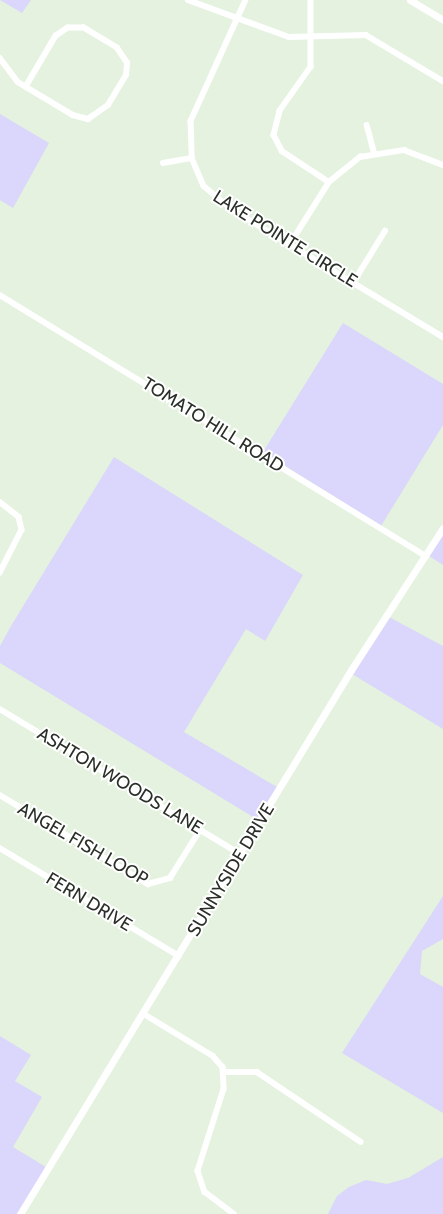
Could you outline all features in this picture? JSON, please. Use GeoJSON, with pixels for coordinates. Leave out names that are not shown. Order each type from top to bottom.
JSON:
{"type":"FeatureCollection","features":[{"type":"Feature","properties":{"kind":"street"},"geometry":{"type":"LineString","coordinates":[[188,0],[279,35],[314,38],[366,36],[443,81]]}},
{"type":"Feature","properties":{"kind":"street"},"geometry":{"type":"LineString","coordinates":[[163,163],[192,158],[193,115],[246,0]]}},
{"type":"Feature","properties":{"kind":"street"},"geometry":{"type":"LineString","coordinates":[[311,0],[314,38],[308,74],[280,111],[274,134],[282,151],[329,182]]}},
{"type":"Feature","properties":{"kind":"street"},"geometry":{"type":"LineString","coordinates":[[410,0],[443,20]]}},
{"type":"Feature","properties":{"kind":"street"},"geometry":{"type":"LineString","coordinates":[[0,58],[26,87],[73,115],[88,119],[108,106],[126,75],[127,62],[109,43],[84,28],[68,28],[56,36],[26,87]]}},
{"type":"Feature","properties":{"kind":"street"},"geometry":{"type":"LineString","coordinates":[[367,125],[374,152]]}},
{"type":"Feature","properties":{"kind":"street"},"geometry":{"type":"LineString","coordinates":[[290,244],[329,182],[353,161],[374,152],[413,152],[443,165]]}},
{"type":"Feature","properties":{"kind":"street","name":"LAKE POINTE CIRCLE"},"geometry":{"type":"LineString","coordinates":[[192,158],[214,196],[443,337]]}},
{"type":"Feature","properties":{"kind":"street"},"geometry":{"type":"LineString","coordinates":[[354,283],[385,231]]}},
{"type":"Feature","properties":{"kind":"street","name":"TOMATO HILL ROAD"},"geometry":{"type":"LineString","coordinates":[[0,295],[426,556]]}},
{"type":"Feature","properties":{"kind":"street"},"geometry":{"type":"LineString","coordinates":[[0,502],[20,517],[22,530],[0,574]]}},
{"type":"Feature","properties":{"kind":"street","name":"SUNNYSIDE DRIVE"},"geometry":{"type":"LineString","coordinates":[[20,1214],[144,1014],[240,854],[443,528]]}},
{"type":"Feature","properties":{"kind":"street","name":"ASHTON WOODS LANE"},"geometry":{"type":"LineString","coordinates":[[0,709],[240,854]]}},
{"type":"Feature","properties":{"kind":"street","name":"ANGEL FISH LOOP"},"geometry":{"type":"LineString","coordinates":[[0,796],[148,884],[170,878],[200,830]]}},
{"type":"Feature","properties":{"kind":"street","name":"FERN DRIVE"},"geometry":{"type":"LineString","coordinates":[[0,848],[179,956]]}},
{"type":"Feature","properties":{"kind":"street"},"geometry":{"type":"LineString","coordinates":[[144,1014],[213,1056],[225,1072]]}},
{"type":"Feature","properties":{"kind":"street"},"geometry":{"type":"LineString","coordinates":[[225,1072],[257,1072],[361,1142]]}},
{"type":"Feature","properties":{"kind":"street"},"geometry":{"type":"LineString","coordinates":[[225,1072],[198,1171],[205,1192],[234,1214]]}},
{"type":"Feature","properties":{"kind":"shaded area"},"geometry":{"type":"Polygon","coordinates":[[[0,0],[31,0],[22,13],[0,0]]]}},
{"type":"Feature","properties":{"kind":"shaded area"},"geometry":{"type":"Polygon","coordinates":[[[0,114],[49,143],[13,208],[0,200],[0,114]]]}},
{"type":"Feature","properties":{"kind":"shaded area"},"geometry":{"type":"Polygon","coordinates":[[[343,323],[443,384],[443,425],[381,526],[263,452],[343,323]]]}},
{"type":"Feature","properties":{"kind":"shaded area"},"geometry":{"type":"Polygon","coordinates":[[[114,457],[303,575],[265,641],[246,629],[184,732],[277,787],[258,820],[0,663],[0,646],[11,626],[114,457]]]}},
{"type":"Feature","properties":{"kind":"shaded area"},"geometry":{"type":"Polygon","coordinates":[[[443,534],[443,565],[429,556],[443,534]]]}},
{"type":"Feature","properties":{"kind":"shaded area"},"geometry":{"type":"Polygon","coordinates":[[[389,617],[443,646],[443,729],[352,674],[389,617]]]}},
{"type":"Feature","properties":{"kind":"shaded area"},"geometry":{"type":"Polygon","coordinates":[[[443,896],[443,939],[422,951],[420,974],[443,987],[443,1113],[342,1053],[443,896]]]}},
{"type":"Feature","properties":{"kind":"shaded area"},"geometry":{"type":"Polygon","coordinates":[[[0,1036],[31,1055],[15,1081],[42,1097],[13,1147],[46,1167],[17,1214],[0,1214],[0,1036]]]}},
{"type":"Feature","properties":{"kind":"shaded area"},"geometry":{"type":"Polygon","coordinates":[[[443,1157],[443,1214],[328,1214],[337,1196],[349,1187],[366,1180],[387,1184],[408,1178],[443,1157]]]}}]}
